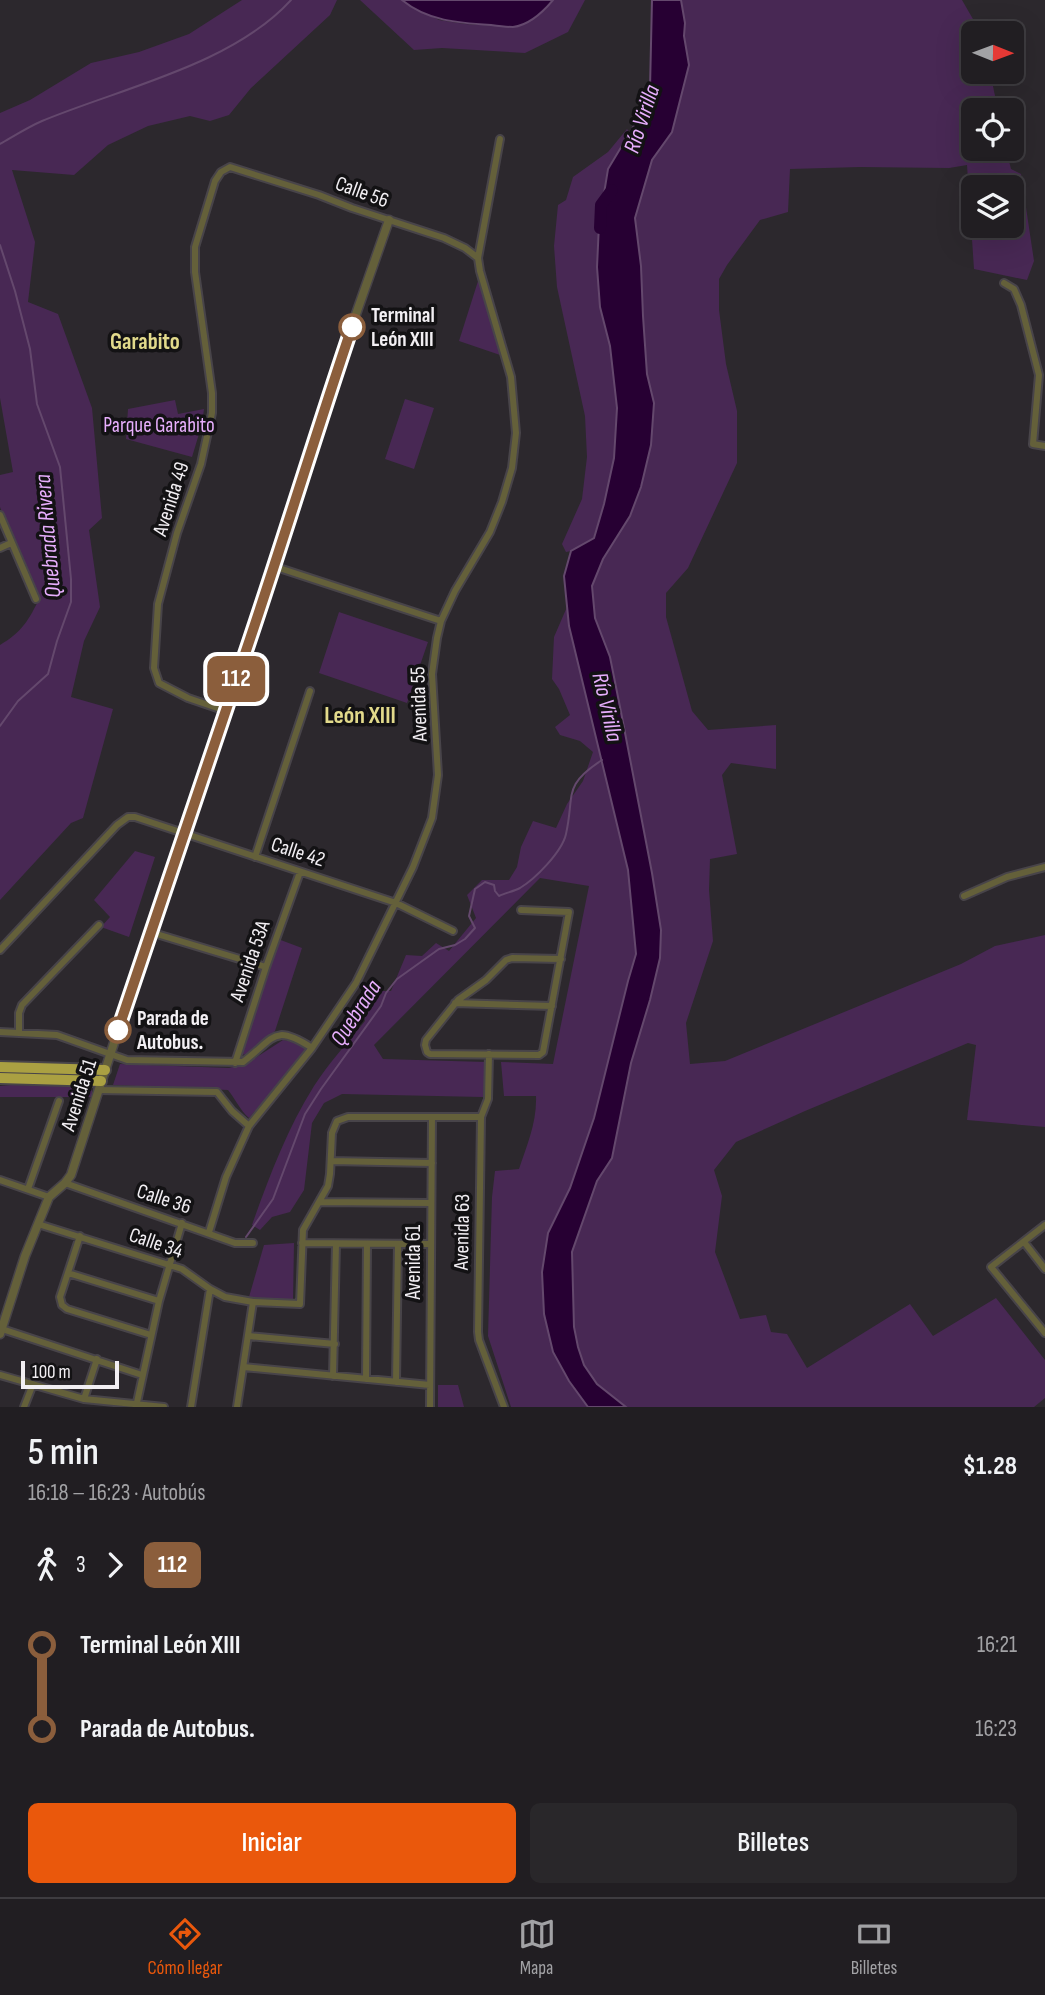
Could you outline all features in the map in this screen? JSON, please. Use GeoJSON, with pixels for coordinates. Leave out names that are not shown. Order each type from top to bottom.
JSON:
{"type":"FeatureCollection","features":[{"type":"Feature","properties":{"kind":"highway"},"geometry":{"type":"LineString","coordinates":[[0,1060],[81,1069],[101,1081]]}},
{"type":"Feature","properties":{"kind":"highway"},"geometry":{"type":"LineString","coordinates":[[0,1067],[81,1069]]}},
{"type":"Feature","properties":{"kind":"highway"},"geometry":{"type":"LineString","coordinates":[[4,1078],[101,1081]]}},
{"type":"Feature","properties":{"kind":"street","name":"Avenida 55"},"geometry":{"type":"LineString","coordinates":[[209,1232],[226,1177],[249,1126],[312,1048],[356,983],[421,849],[432,818],[439,775],[439,755],[432,674],[441,621],[455,591],[490,532],[502,502],[512,468],[516,433],[511,377],[478,258],[500,139]]}},
{"type":"Feature","properties":{"kind":"street","name":"Calle 56"},"geometry":{"type":"LineString","coordinates":[[230,167],[443,238],[465,248],[478,258]]}},
{"type":"Feature","properties":{"kind":"street","name":"Avenida 49"},"geometry":{"type":"LineString","coordinates":[[226,711],[188,698],[159,683],[154,668],[158,604],[177,533],[201,464],[212,413],[212,393],[195,272],[195,247],[215,181],[221,172],[230,167]]}},
{"type":"Feature","properties":{"kind":"street","name":"Avenida 51"},"geometry":{"type":"LineString","coordinates":[[1,1331],[3,1315],[49,1197],[71,1175],[388,220]]}},
{"type":"Feature","properties":{"kind":"street"},"geometry":{"type":"LineString","coordinates":[[1004,283],[1014,289],[1021,305],[1040,375],[1033,444],[1045,446]]}},
{"type":"Feature","properties":{"kind":"street"},"geometry":{"type":"LineString","coordinates":[[0,515],[36,599]]}},
{"type":"Feature","properties":{"kind":"street"},"geometry":{"type":"LineString","coordinates":[[0,548],[11,543]]}},
{"type":"Feature","properties":{"kind":"street"},"geometry":{"type":"LineString","coordinates":[[274,566],[441,621]]}},
{"type":"Feature","properties":{"kind":"street"},"geometry":{"type":"LineString","coordinates":[[255,856],[310,691]]}},
{"type":"Feature","properties":{"kind":"street","name":"Calle 42"},"geometry":{"type":"LineString","coordinates":[[0,950],[117,825],[128,817],[142,818],[396,903],[453,931]]}},
{"type":"Feature","properties":{"kind":"street"},"geometry":{"type":"LineString","coordinates":[[964,896],[1007,877],[1045,867]]}},
{"type":"Feature","properties":{"kind":"street","name":"Avenida 53A"},"geometry":{"type":"LineString","coordinates":[[235,1063],[300,872]]}},
{"type":"Feature","properties":{"kind":"street"},"geometry":{"type":"LineString","coordinates":[[521,910],[569,912],[561,959],[542,1053],[427,1052],[426,1040],[455,1003],[486,981],[504,962],[512,958],[561,959]]}},
{"type":"Feature","properties":{"kind":"street"},"geometry":{"type":"LineString","coordinates":[[19,1033],[19,1013],[22,1005],[99,925]]}},
{"type":"Feature","properties":{"kind":"street"},"geometry":{"type":"LineString","coordinates":[[150,932],[266,967]]}},
{"type":"Feature","properties":{"kind":"street"},"geometry":{"type":"LineString","coordinates":[[455,1003],[552,1006]]}},
{"type":"Feature","properties":{"kind":"street"},"geometry":{"type":"LineString","coordinates":[[0,1032],[57,1035],[127,1060],[243,1062],[274,1036],[284,1034],[312,1048]]}},
{"type":"Feature","properties":{"kind":"street","name":"Avenida 63"},"geometry":{"type":"LineString","coordinates":[[489,1054],[488,1100],[481,1117],[478,1332],[504,1407]]}},
{"type":"Feature","properties":{"kind":"street"},"geometry":{"type":"LineString","coordinates":[[101,1081],[217,1092],[249,1126]]}},
{"type":"Feature","properties":{"kind":"street"},"geometry":{"type":"LineString","coordinates":[[28,1189],[59,1101]]}},
{"type":"Feature","properties":{"kind":"street"},"geometry":{"type":"LineString","coordinates":[[431,1244],[302,1243],[305,1226],[320,1202],[329,1180],[332,1133],[337,1121],[348,1117],[481,1117]]}},
{"type":"Feature","properties":{"kind":"street","name":"Avenida 61"},"geometry":{"type":"LineString","coordinates":[[430,1407],[432,1117]]}},
{"type":"Feature","properties":{"kind":"street"},"geometry":{"type":"LineString","coordinates":[[331,1161],[432,1163]]}},
{"type":"Feature","properties":{"kind":"street"},"geometry":{"type":"LineString","coordinates":[[0,1180],[49,1197]]}},
{"type":"Feature","properties":{"kind":"street","name":"Calle 36"},"geometry":{"type":"LineString","coordinates":[[65,1182],[235,1243],[253,1243]]}},
{"type":"Feature","properties":{"kind":"street"},"geometry":{"type":"LineString","coordinates":[[320,1202],[431,1203]]}},
{"type":"Feature","properties":{"kind":"street"},"geometry":{"type":"LineString","coordinates":[[136,1406],[159,1301],[182,1223]]}},
{"type":"Feature","properties":{"kind":"street","name":"Calle 34"},"geometry":{"type":"LineString","coordinates":[[38,1224],[169,1265],[189,1273],[210,1289],[228,1298],[253,1301],[300,1304],[302,1243]]}},
{"type":"Feature","properties":{"kind":"street"},"geometry":{"type":"LineString","coordinates":[[1045,1225],[991,1267],[1045,1333]]}},
{"type":"Feature","properties":{"kind":"street"},"geometry":{"type":"LineString","coordinates":[[80,1237],[60,1297],[61,1304],[67,1309],[151,1335]]}},
{"type":"Feature","properties":{"kind":"street"},"geometry":{"type":"LineString","coordinates":[[1024,1242],[1045,1269]]}},
{"type":"Feature","properties":{"kind":"street"},"geometry":{"type":"LineString","coordinates":[[333,1376],[336,1244]]}},
{"type":"Feature","properties":{"kind":"street"},"geometry":{"type":"LineString","coordinates":[[366,1379],[367,1244]]}},
{"type":"Feature","properties":{"kind":"street"},"geometry":{"type":"LineString","coordinates":[[396,1382],[398,1244]]}},
{"type":"Feature","properties":{"kind":"street"},"geometry":{"type":"LineString","coordinates":[[68,1273],[159,1301]]}},
{"type":"Feature","properties":{"kind":"street"},"geometry":{"type":"LineString","coordinates":[[191,1407],[210,1289]]}},
{"type":"Feature","properties":{"kind":"street"},"geometry":{"type":"LineString","coordinates":[[237,1407],[253,1301]]}},
{"type":"Feature","properties":{"kind":"street"},"geometry":{"type":"LineString","coordinates":[[1,1331],[142,1375]]}},
{"type":"Feature","properties":{"kind":"street"},"geometry":{"type":"LineString","coordinates":[[249,1336],[335,1344]]}},
{"type":"Feature","properties":{"kind":"street"},"geometry":{"type":"LineString","coordinates":[[84,1398],[97,1359]]}},
{"type":"Feature","properties":{"kind":"street"},"geometry":{"type":"LineString","coordinates":[[244,1367],[430,1385]]}},
{"type":"Feature","properties":{"kind":"street"},"geometry":{"type":"LineString","coordinates":[[0,1375],[84,1398],[136,1406],[164,1407]]}},
{"type":"Feature","properties":{"kind":"street"},"geometry":{"type":"LineString","coordinates":[[24,1407],[33,1384]]}},
{"type":"Feature","properties":{"kind":"green space"},"geometry":{"type":"Polygon","coordinates":[[[242,0],[337,0],[330,15],[251,88],[229,115],[210,121],[190,116],[148,126],[108,145],[74,175],[12,170],[35,242],[28,302],[58,314],[92,408],[102,518],[89,530],[100,607],[84,641],[71,697],[113,709],[83,818],[71,823],[0,900],[0,645],[24,625],[40,597],[0,507],[0,475],[13,472],[0,398],[0,113],[30,100],[91,63],[139,52],[189,34],[242,0]]]}},
{"type":"Feature","properties":{"kind":"green space"},"geometry":{"type":"Polygon","coordinates":[[[360,0],[402,0],[439,20],[514,27],[545,10],[553,0],[585,0],[568,32],[525,53],[442,48],[414,50],[360,0]]]}},
{"type":"Feature","properties":{"kind":"green space"},"geometry":{"type":"Polygon","coordinates":[[[681,0],[962,0],[974,21],[961,21],[961,84],[993,84],[995,98],[961,98],[961,161],[1009,161],[1011,169],[1021,174],[968,175],[967,165],[949,168],[790,169],[788,212],[760,220],[719,279],[719,310],[726,364],[737,411],[737,463],[688,568],[666,593],[666,617],[692,711],[708,730],[776,725],[776,769],[731,763],[722,775],[737,854],[710,859],[709,890],[713,941],[686,1023],[690,1064],[725,1061],[961,964],[995,946],[1045,935],[1045,1127],[967,1120],[976,1045],[968,1043],[736,1142],[714,1170],[722,1196],[715,1252],[740,1319],[766,1315],[771,1332],[787,1334],[807,1368],[910,1304],[933,1336],[996,1298],[1045,1360],[1045,1398],[1034,1407],[626,1407],[597,1384],[584,1365],[578,1347],[574,1327],[572,1252],[597,1181],[612,1158],[631,1063],[660,958],[661,930],[652,873],[610,657],[595,618],[592,586],[603,559],[630,516],[641,487],[651,445],[654,403],[647,374],[641,266],[635,218],[652,160],[672,131],[689,65],[681,0]]]}},
{"type":"Feature","properties":{"kind":"green space"},"geometry":{"type":"Polygon","coordinates":[[[627,129],[630,133],[608,169],[604,195],[600,307],[610,346],[617,408],[614,458],[593,539],[566,552],[562,544],[582,499],[587,457],[585,416],[557,287],[554,246],[558,205],[566,200],[573,177],[608,152],[627,129]]]}},
{"type":"Feature","properties":{"kind":"green space"},"geometry":{"type":"Polygon","coordinates":[[[1024,194],[1034,261],[1027,280],[974,269],[972,238],[1024,238],[1024,194]]]}},
{"type":"Feature","properties":{"kind":"green space"},"geometry":{"type":"Polygon","coordinates":[[[479,278],[503,356],[459,341],[479,278]]]}},
{"type":"Feature","properties":{"kind":"green space"},"geometry":{"type":"Polygon","coordinates":[[[405,399],[434,408],[414,469],[385,459],[405,399]]]}},
{"type":"Feature","properties":{"kind":"green space","name":"Parque Garabito"},"geometry":{"type":"Polygon","coordinates":[[[175,400],[178,414],[204,409],[192,457],[126,439],[128,409],[175,400]]]}},
{"type":"Feature","properties":{"kind":"green space"},"geometry":{"type":"Polygon","coordinates":[[[567,607],[569,626],[628,870],[636,954],[594,1118],[570,1188],[548,1233],[569,1381],[588,1407],[511,1407],[488,1336],[492,1197],[495,1171],[519,1169],[533,1124],[536,1096],[504,1096],[501,1062],[553,1064],[589,886],[540,878],[374,1045],[383,1059],[486,1062],[483,1097],[342,1094],[324,1103],[312,1123],[304,1190],[290,1212],[272,1217],[260,1230],[252,1225],[279,1154],[304,1102],[326,1069],[365,1021],[364,1016],[378,991],[391,991],[406,955],[422,956],[436,943],[449,951],[476,918],[467,895],[482,880],[509,880],[517,867],[521,847],[533,821],[556,828],[567,804],[583,781],[593,752],[580,741],[560,735],[555,727],[570,715],[552,679],[554,637],[567,607]]]}},
{"type":"Feature","properties":{"kind":"green space"},"geometry":{"type":"Polygon","coordinates":[[[339,612],[428,642],[407,703],[319,673],[339,612]]]}},
{"type":"Feature","properties":{"kind":"green space"},"geometry":{"type":"Polygon","coordinates":[[[135,851],[155,857],[129,937],[101,927],[110,917],[94,900],[135,851]]]}},
{"type":"Feature","properties":{"kind":"green space"},"geometry":{"type":"Polygon","coordinates":[[[278,939],[302,948],[275,1031],[249,1053],[239,1056],[278,939]]]}},
{"type":"Feature","properties":{"kind":"green space"},"geometry":{"type":"Polygon","coordinates":[[[283,1040],[295,1042],[307,1050],[249,1118],[228,1090],[113,1085],[120,1064],[229,1068],[249,1062],[283,1040]]]}},
{"type":"Feature","properties":{"kind":"green space"},"geometry":{"type":"Polygon","coordinates":[[[0,1086],[85,1086],[92,1091],[92,1097],[0,1097],[0,1086]]]}},
{"type":"Feature","properties":{"kind":"green space"},"geometry":{"type":"Polygon","coordinates":[[[294,1243],[293,1301],[249,1297],[264,1245],[294,1243]]]}},
{"type":"Feature","properties":{"kind":"green space"},"geometry":{"type":"Polygon","coordinates":[[[438,1385],[458,1385],[464,1407],[438,1407],[438,1385]]]}},
{"type":"Feature","properties":{"kind":"water"},"geometry":{"type":"Polygon","coordinates":[[[402,0],[553,0],[525,24],[513,27],[444,20],[422,12],[402,0]]]}},
{"type":"Feature","properties":{"kind":"water","name":"Río Virilla"},"geometry":{"type":"Polygon","coordinates":[[[652,0],[681,0],[689,65],[672,132],[652,160],[635,218],[641,266],[647,374],[654,403],[651,445],[641,487],[630,516],[603,559],[592,586],[595,618],[610,657],[652,873],[661,930],[660,958],[631,1063],[612,1158],[597,1181],[572,1252],[574,1327],[584,1365],[597,1384],[626,1407],[588,1407],[553,1352],[544,1314],[542,1272],[548,1233],[570,1188],[594,1118],[636,954],[628,870],[569,626],[564,576],[571,551],[594,538],[614,458],[617,408],[610,346],[600,307],[597,267],[599,224],[608,169],[641,114],[650,88],[652,0]]]}},
{"type":"Feature","properties":{"kind":"waterway","name":"Quebrada Rivera"},"geometry":{"type":"LineString","coordinates":[[0,144],[42,121],[207,58],[267,23],[291,0]]}},
{"type":"Feature","properties":{"kind":"waterway","name":"Río Virilla"},"geometry":{"type":"LineString","coordinates":[[600,228],[601,205],[612,190]]}},
{"type":"Feature","properties":{"kind":"waterway","name":"Quebrada Rivera"},"geometry":{"type":"LineString","coordinates":[[0,245],[30,349],[37,404],[60,467],[71,579],[71,602],[48,674],[18,701],[0,726]]}},
{"type":"Feature","properties":{"kind":"waterway","name":"Quebrada"},"geometry":{"type":"LineString","coordinates":[[246,1237],[273,1199],[305,1114],[381,1006],[386,993],[397,979],[439,949],[465,939],[475,928],[469,916],[475,889],[485,882],[494,885],[499,896],[520,888],[547,864],[559,849],[566,834],[575,784],[602,760]]}},
{"type":"Feature","properties":{"kind":"bus line","name":"112"},"geometry":{"type":"LineString","coordinates":[[118,1030],[352,327]]}},
{"type":"Feature","properties":{"kind":"place","name":"Terminal León XIII"},"geometry":{"type":"Point","coordinates":[352,327]}},
{"type":"Feature","properties":{"kind":"place","name":"Parada de Autobus."},"geometry":{"type":"Point","coordinates":[118,1030]}},
{"type":"Feature","properties":{"kind":"district","name":"Garabito"},"geometry":{"type":"Point","coordinates":[145,342]}},
{"type":"Feature","properties":{"kind":"district","name":"León XIII"},"geometry":{"type":"Point","coordinates":[360,715]}}]}
